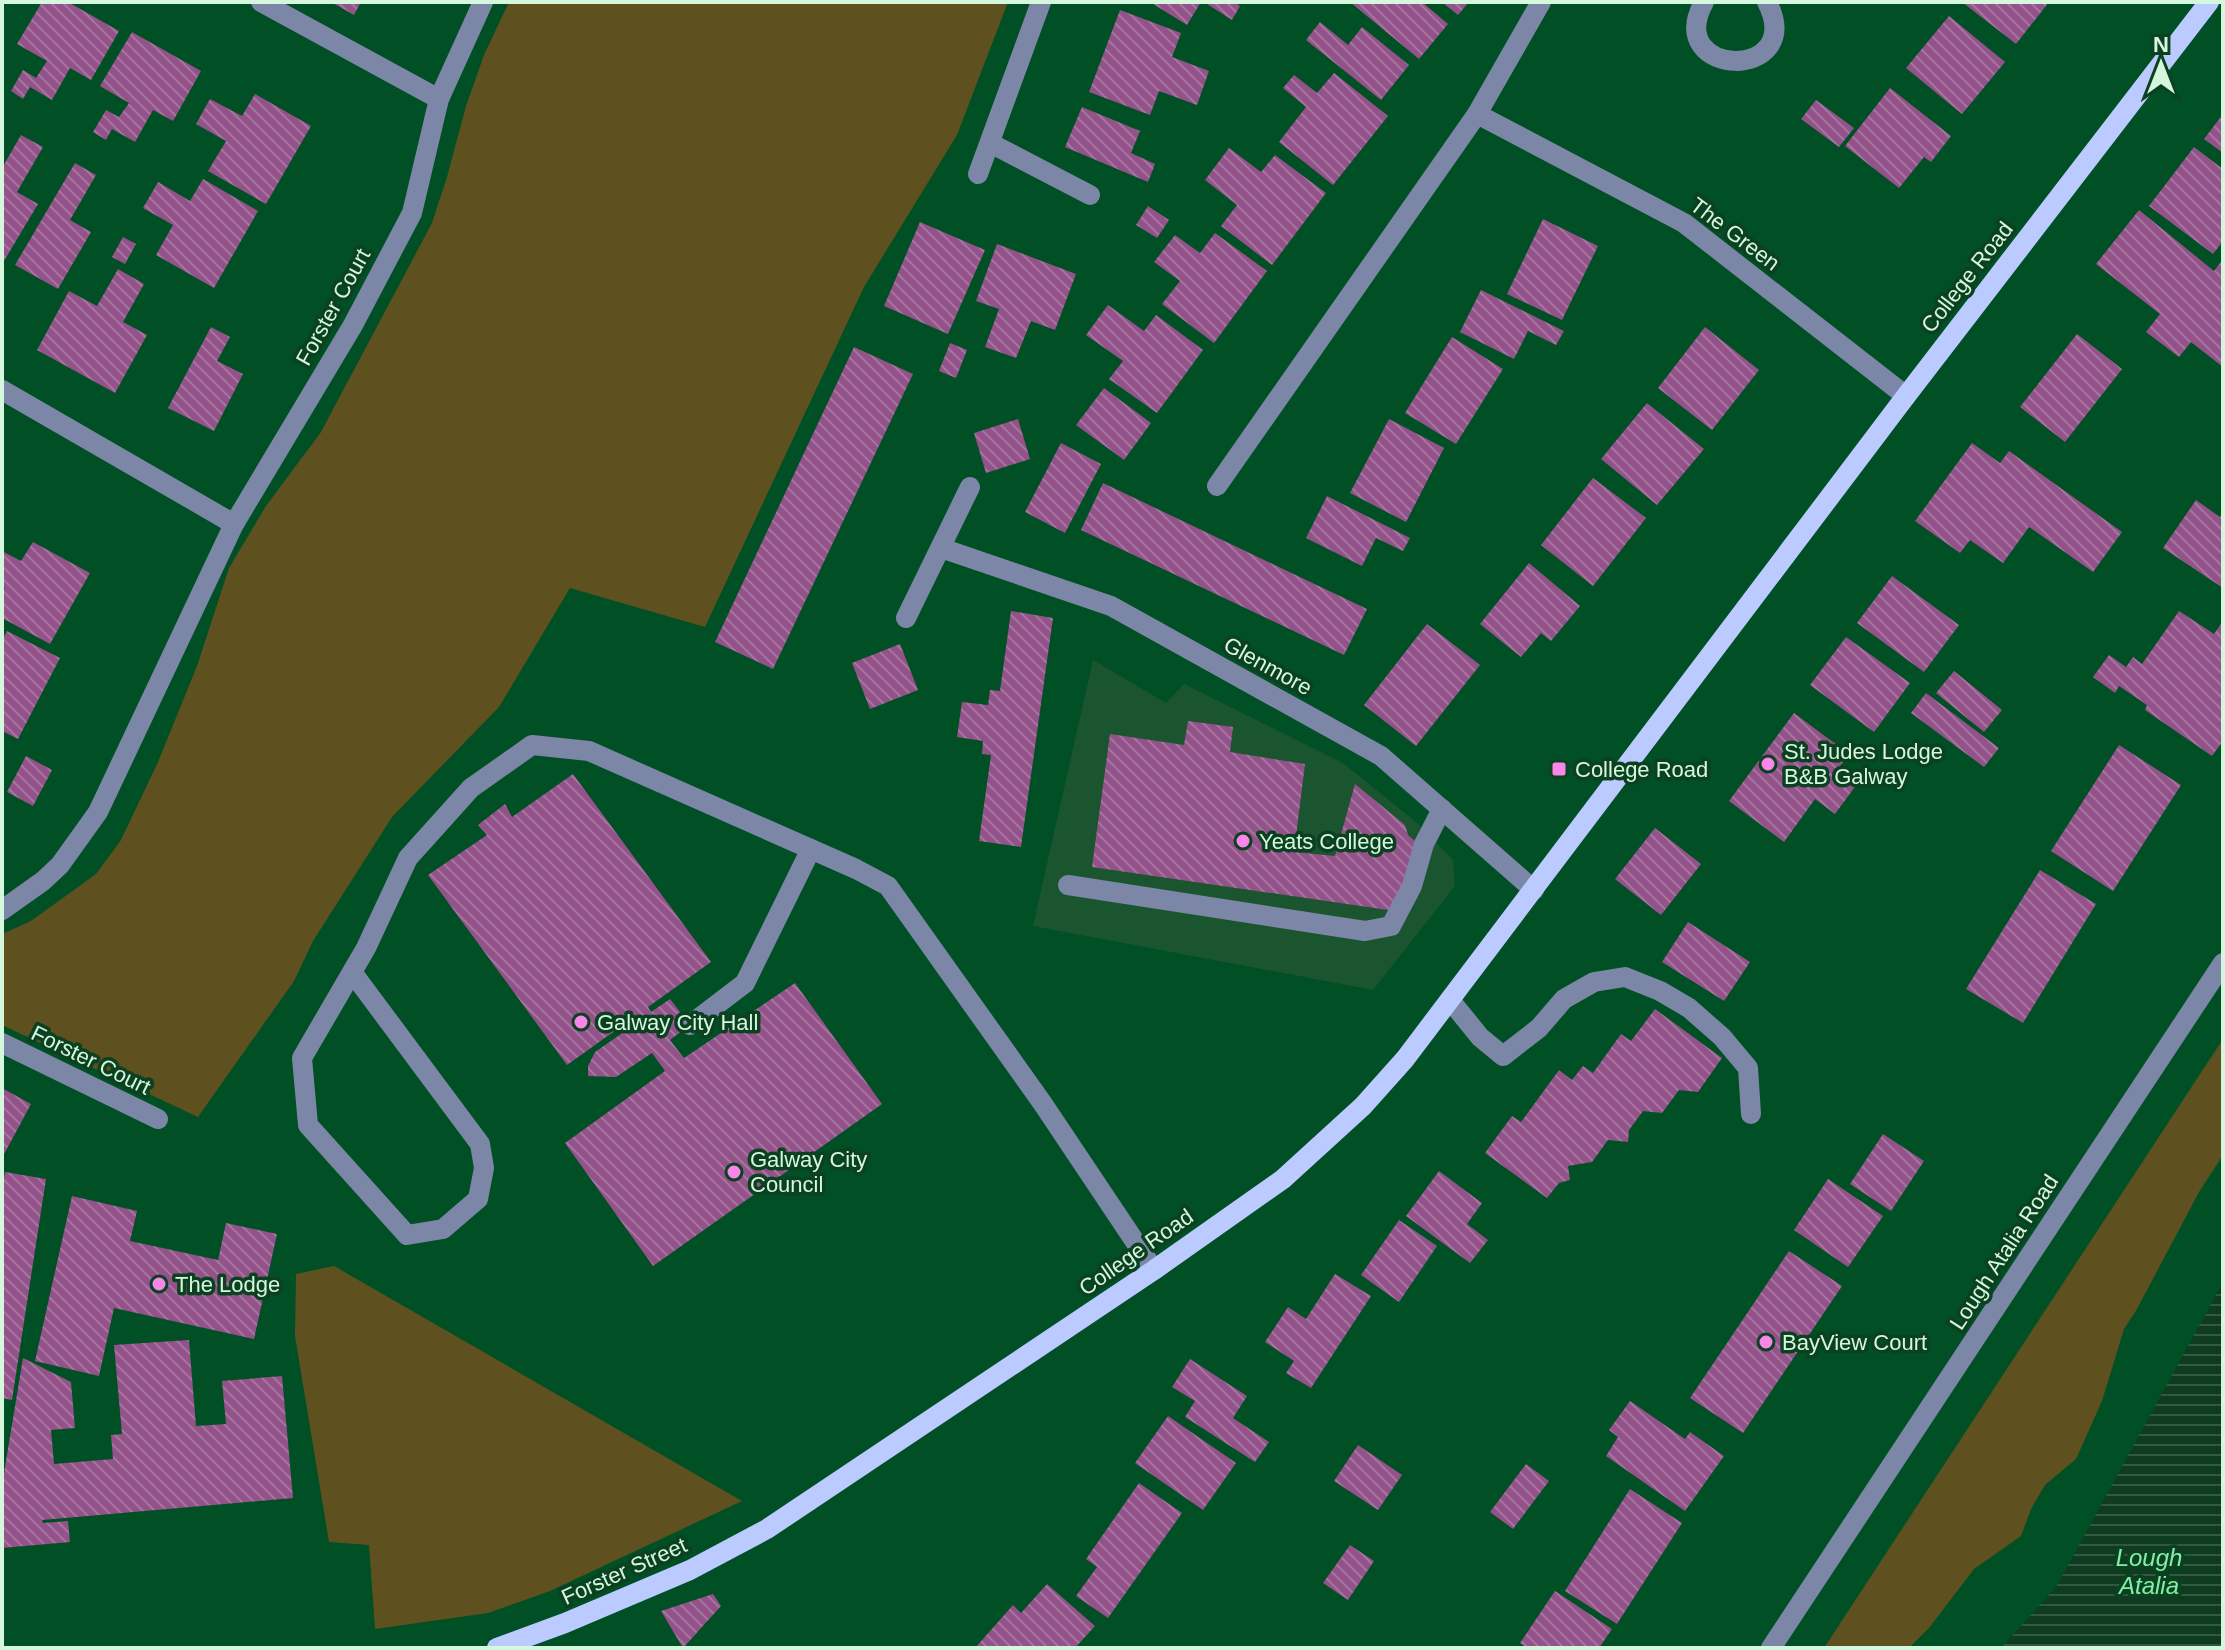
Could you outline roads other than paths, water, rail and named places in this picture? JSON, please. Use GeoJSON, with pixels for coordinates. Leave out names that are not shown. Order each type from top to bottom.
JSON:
{"type":"FeatureCollection","features":[{"type":"Feature","properties":{"kind":"main road","name":"College Road"},"geometry":{"type":"LineString","coordinates":[[767,1529],[1154,1270],[1283,1179],[1326,1142],[1405,1059],[1906,396],[2209,2]]}},
{"type":"Feature","properties":{"kind":"main road","name":"Forster Street"},"geometry":{"type":"LineString","coordinates":[[497,1648],[690,1570],[767,1529]]}},
{"type":"Feature","properties":{"kind":"street"},"geometry":{"type":"LineString","coordinates":[[261,2],[439,99]]}},
{"type":"Feature","properties":{"kind":"street","name":"Forster Court"},"geometry":{"type":"LineString","coordinates":[[2,910],[60,865],[98,812],[234,524],[353,325],[412,213],[439,99],[483,2]]}},
{"type":"Feature","properties":{"kind":"street"},"geometry":{"type":"LineString","coordinates":[[978,174],[1041,2]]}},
{"type":"Feature","properties":{"kind":"street"},"geometry":{"type":"LineString","coordinates":[[1217,486],[1477,114],[1541,2]]}},
{"type":"Feature","properties":{"kind":"street"},"geometry":{"type":"LineString","coordinates":[[1704,2],[1697,30],[1701,43],[1719,60],[1732,63],[1756,58],[1772,38],[1773,14],[1767,2]]}},
{"type":"Feature","properties":{"kind":"street","name":"The Green"},"geometry":{"type":"LineString","coordinates":[[1477,114],[1684,223],[1906,396]]}},
{"type":"Feature","properties":{"kind":"street"},"geometry":{"type":"LineString","coordinates":[[990,143],[1090,195]]}},
{"type":"Feature","properties":{"kind":"street"},"geometry":{"type":"LineString","coordinates":[[2,390],[234,524]]}},
{"type":"Feature","properties":{"kind":"street"},"geometry":{"type":"LineString","coordinates":[[906,618],[970,487]]}},
{"type":"Feature","properties":{"kind":"street","name":"Glenmore"},"geometry":{"type":"LineString","coordinates":[[941,548],[1111,606],[1381,756],[1534,890]]}},
{"type":"Feature","properties":{"kind":"street"},"geometry":{"type":"LineString","coordinates":[[352,972],[480,1144],[484,1168],[478,1199],[443,1229],[407,1235],[308,1125],[302,1058],[352,972],[408,858],[471,788],[532,745],[589,751],[888,886],[1060,1129],[1154,1270]]}},
{"type":"Feature","properties":{"kind":"street"},"geometry":{"type":"LineString","coordinates":[[1068,885],[1365,931],[1391,926],[1412,886],[1424,844],[1442,809]]}},
{"type":"Feature","properties":{"kind":"street"},"geometry":{"type":"LineString","coordinates":[[690,1025],[745,983],[811,849]]}},
{"type":"Feature","properties":{"kind":"street","name":"Lough Atalia Road"},"geometry":{"type":"LineString","coordinates":[[1771,1648],[2223,963]]}},
{"type":"Feature","properties":{"kind":"street"},"geometry":{"type":"LineString","coordinates":[[1450,1000],[1480,1037],[1503,1056],[1539,1028],[1564,999],[1594,982],[1625,977],[1660,991],[1689,1008],[1722,1037],[1748,1068],[1751,1114]]}},
{"type":"Feature","properties":{"kind":"street","name":"Forster Court"},"geometry":{"type":"LineString","coordinates":[[2,1043],[158,1119]]}},
{"type":"Feature","properties":{"kind":"water","name":"Lough Atalia"},"geometry":{"type":"Polygon","coordinates":[[[2223,1282],[2223,1648],[2001,1648],[2056,1587],[2223,1282]]]}},
{"type":"Feature","properties":{"kind":"place","name":"St. Judes Lodge B&B Galway"},"geometry":{"type":"Point","coordinates":[1768,764]}},
{"type":"Feature","properties":{"kind":"place","name":"College Road"},"geometry":{"type":"Point","coordinates":[1559,769]}},
{"type":"Feature","properties":{"kind":"place","name":"Yeats College"},"geometry":{"type":"Point","coordinates":[1243,841]}},
{"type":"Feature","properties":{"kind":"place","name":"Galway City Hall"},"geometry":{"type":"Point","coordinates":[581,1022]}},
{"type":"Feature","properties":{"kind":"place","name":"Galway City Council"},"geometry":{"type":"Point","coordinates":[734,1172]}},
{"type":"Feature","properties":{"kind":"place","name":"The Lodge"},"geometry":{"type":"Point","coordinates":[159,1284]}},
{"type":"Feature","properties":{"kind":"place","name":"BayView Court"},"geometry":{"type":"Point","coordinates":[1766,1342]}}]}
